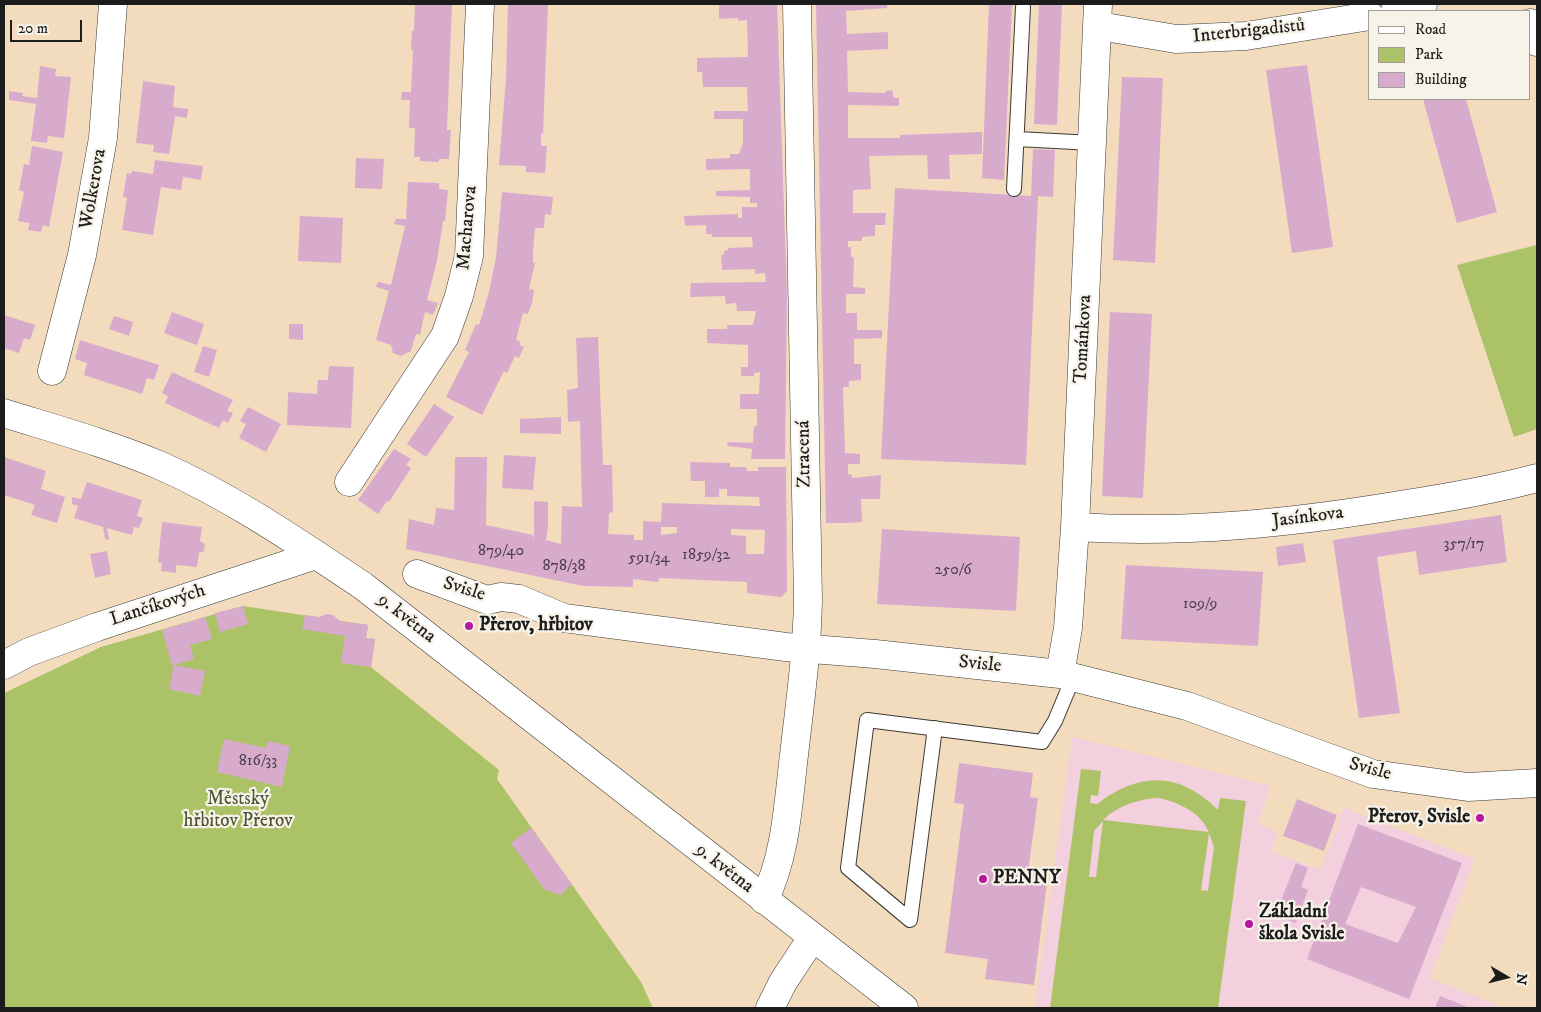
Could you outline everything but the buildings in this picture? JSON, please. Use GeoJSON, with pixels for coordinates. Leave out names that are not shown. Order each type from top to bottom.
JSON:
{"type":"FeatureCollection","features":[{"type":"Feature","properties":{"kind":"street","name":"Wolkerova"},"geometry":{"type":"LineString","coordinates":[[52,371],[82,255],[102,148],[114,4]]}},
{"type":"Feature","properties":{"kind":"street","name":"Macharova"},"geometry":{"type":"LineString","coordinates":[[349,482],[445,336],[459,296],[469,256],[480,4]]}},
{"type":"Feature","properties":{"kind":"street","name":"Ztracená"},"geometry":{"type":"LineString","coordinates":[[764,900],[778,863],[785,828],[807,648],[808,590],[797,4]]}},
{"type":"Feature","properties":{"kind":"street"},"geometry":{"type":"LineString","coordinates":[[1399,10],[1423,4]]}},
{"type":"Feature","properties":{"kind":"street","name":"Interbrigadistů"},"geometry":{"type":"LineString","coordinates":[[1098,15],[1184,38],[1246,36],[1368,16]]}},
{"type":"Feature","properties":{"kind":"street","name":"Tománkova"},"geometry":{"type":"LineString","coordinates":[[1066,676],[1075,527],[1098,15]]}},
{"type":"Feature","properties":{"kind":"street"},"geometry":{"type":"LineString","coordinates":[[1531,26],[1537,42]]}},
{"type":"Feature","properties":{"kind":"street","name":"9. května"},"geometry":{"type":"LineString","coordinates":[[4,413],[159,465],[260,518],[363,586],[904,1008]]}},
{"type":"Feature","properties":{"kind":"street","name":"Jasínkova"},"geometry":{"type":"LineString","coordinates":[[1075,527],[1145,530],[1195,529],[1302,520],[1458,496],[1537,478]]}},
{"type":"Feature","properties":{"kind":"street","name":"Lančíkových"},"geometry":{"type":"LineString","coordinates":[[4,665],[16,647],[160,606],[316,555]]}},
{"type":"Feature","properties":{"kind":"street","name":"Svisle"},"geometry":{"type":"LineString","coordinates":[[417,574],[487,600],[502,597],[519,599],[564,618],[807,648],[1066,676],[1187,706],[1373,774],[1468,787],[1537,783]]}},
{"type":"Feature","properties":{"kind":"street"},"geometry":{"type":"LineString","coordinates":[[770,1008],[783,982],[812,938]]}},
{"type":"Feature","properties":{"kind":"lane"},"geometry":{"type":"LineString","coordinates":[[1014,189],[1023,7]]}},
{"type":"Feature","properties":{"kind":"lane"},"geometry":{"type":"LineString","coordinates":[[1017,139],[1093,143]]}},
{"type":"Feature","properties":{"kind":"lane"},"geometry":{"type":"LineString","coordinates":[[935,728],[910,920],[848,868],[866,720],[935,728],[1042,742],[1055,721],[1066,676]]}},
{"type":"Feature","properties":{"kind":"shaded area","name":"Základní škola Svisle"},"geometry":{"type":"Polygon","coordinates":[[[1072,737],[1271,786],[1258,824],[1278,832],[1271,851],[1320,870],[1344,808],[1475,859],[1430,978],[1505,1008],[1035,1008],[1072,737]]]}},
{"type":"Feature","properties":{"kind":"green space"},"geometry":{"type":"Polygon","coordinates":[[[1537,245],[1537,429],[1514,437],[1457,265],[1537,245]]]}},
{"type":"Feature","properties":{"kind":"green space","name":"Městský hřbitov Přerov"},"geometry":{"type":"Polygon","coordinates":[[[243,606],[368,625],[366,638],[375,639],[371,667],[499,770],[497,779],[641,982],[653,1008],[4,1008],[4,693],[101,647],[243,606]]]}},
{"type":"Feature","properties":{"kind":"green space"},"geometry":{"type":"Polygon","coordinates":[[[1081,769],[1101,771],[1098,796],[1091,795],[1090,803],[1097,804],[1128,786],[1159,780],[1189,788],[1218,810],[1220,798],[1246,801],[1218,1008],[1050,1008],[1081,769]],[[1159,798],[1129,804],[1115,810],[1103,820],[1209,832],[1200,819],[1188,809],[1159,798]],[[1103,821],[1094,831],[1089,877],[1096,877],[1103,821]],[[1209,833],[1201,890],[1208,891],[1214,847],[1209,833]]]}},
{"type":"Feature","properties":{"kind":"place","name":"Přerov, hřbitov"},"geometry":{"type":"Point","coordinates":[469,626]}},
{"type":"Feature","properties":{"kind":"place","name":"Přerov, Svisle"},"geometry":{"type":"Point","coordinates":[1480,818]}},
{"type":"Feature","properties":{"kind":"place","name":"PENNY"},"geometry":{"type":"Point","coordinates":[983,879]}},
{"type":"Feature","properties":{"kind":"place","name":"Základní škola Svisle"},"geometry":{"type":"Point","coordinates":[1249,924]}}]}
